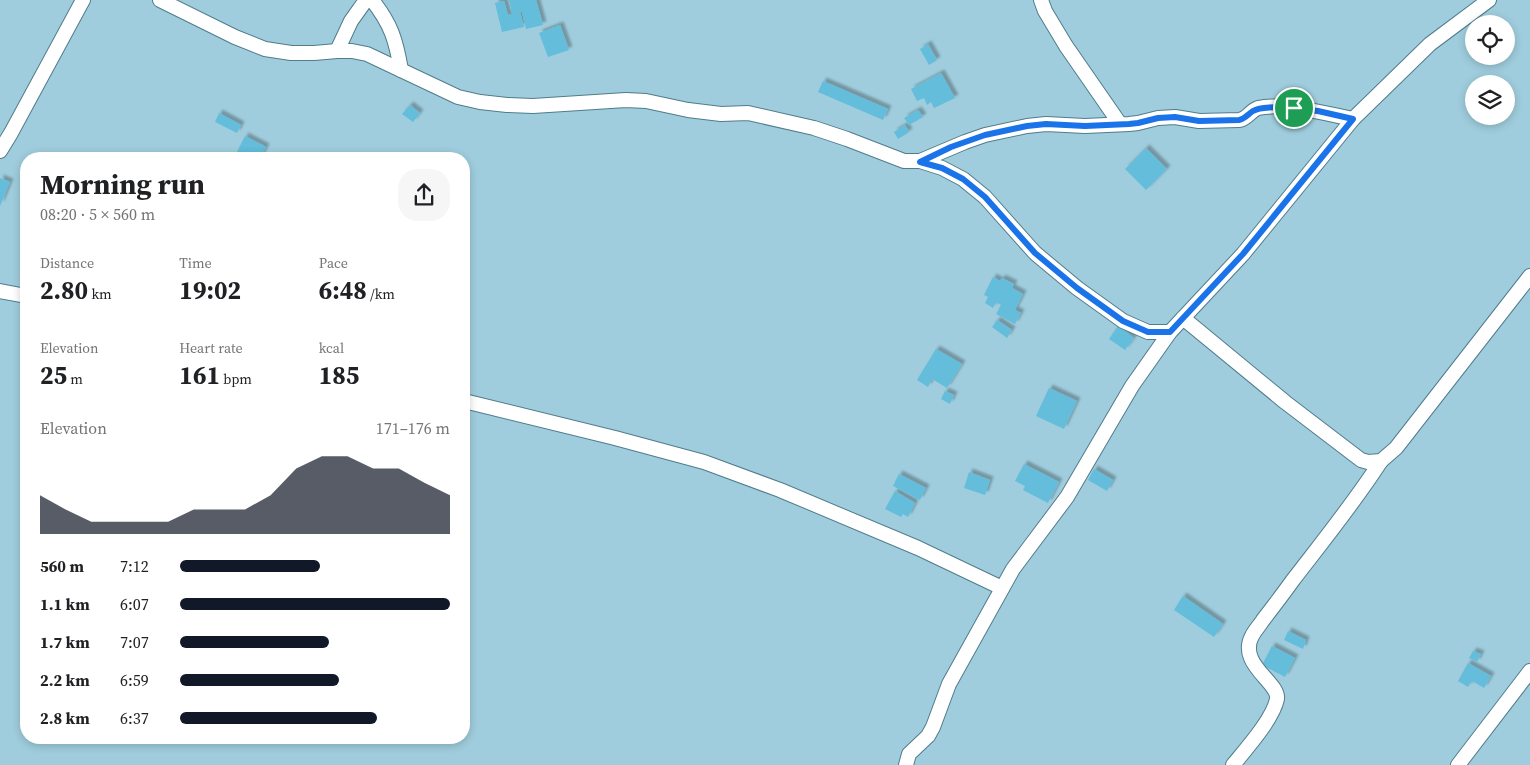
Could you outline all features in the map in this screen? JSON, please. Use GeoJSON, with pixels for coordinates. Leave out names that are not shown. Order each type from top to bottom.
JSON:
{"type":"FeatureCollection","features":[{"type":"Feature","properties":{"kind":"street"},"geometry":{"type":"LineString","coordinates":[[0,150],[83,0]]}},
{"type":"Feature","properties":{"kind":"street"},"geometry":{"type":"LineString","coordinates":[[160,0],[235,37],[265,49],[292,53],[336,50],[367,54],[458,97],[507,105],[533,106],[626,100],[646,101],[688,110],[721,114],[748,113],[814,128],[904,161],[920,162],[942,168],[963,179],[985,197],[1035,253],[1077,288],[1123,321],[1148,332],[1170,332]]}},
{"type":"Feature","properties":{"kind":"street"},"geometry":{"type":"LineString","coordinates":[[336,50],[351,21],[366,0]]}},
{"type":"Feature","properties":{"kind":"street"},"geometry":{"type":"LineString","coordinates":[[372,0],[384,14],[394,37],[401,70]]}},
{"type":"Feature","properties":{"kind":"street"},"geometry":{"type":"LineString","coordinates":[[1041,0],[1045,11],[1066,46],[1120,124]]}},
{"type":"Feature","properties":{"kind":"street"},"geometry":{"type":"LineString","coordinates":[[906,765],[909,754],[928,736],[933,727],[949,684],[1013,569],[1067,497],[1132,386],[1170,332],[1243,254],[1353,119],[1430,44],[1489,0]]}},
{"type":"Feature","properties":{"kind":"street"},"geometry":{"type":"LineString","coordinates":[[920,162],[985,135],[1046,124],[1085,126],[1138,123],[1158,118],[1175,117],[1199,121],[1242,120],[1260,108],[1276,107],[1318,111],[1353,119]]}},
{"type":"Feature","properties":{"kind":"street"},"geometry":{"type":"LineString","coordinates":[[1233,765],[1267,720],[1277,700],[1276,691],[1257,670],[1250,653],[1249,646],[1252,636],[1359,495],[1381,462],[1396,448],[1530,276]]}},
{"type":"Feature","properties":{"kind":"street"},"geometry":{"type":"LineString","coordinates":[[0,291],[20,295]]}},
{"type":"Feature","properties":{"kind":"street"},"geometry":{"type":"LineString","coordinates":[[1183,318],[1354,456],[1368,462],[1381,462]]}},
{"type":"Feature","properties":{"kind":"street"},"geometry":{"type":"LineString","coordinates":[[470,403],[616,438],[704,462],[780,490],[909,544],[1002,588]]}},
{"type":"Feature","properties":{"kind":"street"},"geometry":{"type":"LineString","coordinates":[[1458,765],[1530,671]]}},
{"type":"Feature","properties":{"kind":"building"},"geometry":{"type":"Polygon","coordinates":[[[509,0],[536,0],[543,25],[526,29],[522,12],[520,12],[524,27],[502,32],[495,3],[504,1],[508,15],[512,14],[509,0]]]}},
{"type":"Feature","properties":{"kind":"building"},"geometry":{"type":"Polygon","coordinates":[[[560,25],[569,50],[548,57],[539,33],[560,25]]]}},
{"type":"Feature","properties":{"kind":"building"},"geometry":{"type":"Polygon","coordinates":[[[928,44],[937,60],[929,65],[920,49],[928,44]]]}},
{"type":"Feature","properties":{"kind":"building"},"geometry":{"type":"Polygon","coordinates":[[[941,73],[955,98],[934,108],[931,102],[927,105],[924,98],[917,101],[911,89],[941,73]]]}},
{"type":"Feature","properties":{"kind":"building"},"geometry":{"type":"Polygon","coordinates":[[[823,81],[888,109],[883,120],[818,92],[823,81]]]}},
{"type":"Feature","properties":{"kind":"building"},"geometry":{"type":"Polygon","coordinates":[[[410,105],[420,113],[413,122],[402,114],[410,105]]]}},
{"type":"Feature","properties":{"kind":"building"},"geometry":{"type":"Polygon","coordinates":[[[918,110],[923,117],[909,125],[904,118],[918,110]]]}},
{"type":"Feature","properties":{"kind":"building"},"geometry":{"type":"Polygon","coordinates":[[[219,113],[241,125],[237,133],[215,122],[219,113]]]}},
{"type":"Feature","properties":{"kind":"building"},"geometry":{"type":"Polygon","coordinates":[[[905,125],[909,132],[898,139],[894,132],[905,125]]]}},
{"type":"Feature","properties":{"kind":"building"},"geometry":{"type":"Polygon","coordinates":[[[245,136],[266,147],[264,152],[237,152],[245,136]]]}},
{"type":"Feature","properties":{"kind":"building"},"geometry":{"type":"Polygon","coordinates":[[[1146,148],[1167,169],[1146,190],[1125,169],[1146,148]]]}},
{"type":"Feature","properties":{"kind":"building"},"geometry":{"type":"Polygon","coordinates":[[[0,178],[10,182],[0,206],[0,178]]]}},
{"type":"Feature","properties":{"kind":"building"},"geometry":{"type":"Polygon","coordinates":[[[993,277],[1000,281],[1002,278],[1014,284],[1012,288],[1023,294],[1015,310],[1021,313],[1015,324],[996,314],[1001,305],[996,302],[993,308],[985,303],[988,297],[984,295],[993,277]]]}},
{"type":"Feature","properties":{"kind":"building"},"geometry":{"type":"Polygon","coordinates":[[[997,320],[1012,330],[1007,338],[992,327],[997,320]]]}},
{"type":"Feature","properties":{"kind":"building"},"geometry":{"type":"Polygon","coordinates":[[[1118,326],[1134,338],[1125,350],[1109,339],[1118,326]]]}},
{"type":"Feature","properties":{"kind":"building"},"geometry":{"type":"Polygon","coordinates":[[[936,349],[962,364],[947,388],[932,379],[928,387],[917,380],[936,349]]]}},
{"type":"Feature","properties":{"kind":"building"},"geometry":{"type":"Polygon","coordinates":[[[1049,388],[1077,401],[1064,429],[1036,416],[1049,388]]]}},
{"type":"Feature","properties":{"kind":"building"},"geometry":{"type":"Polygon","coordinates":[[[945,391],[954,395],[950,404],[941,399],[945,391]]]}},
{"type":"Feature","properties":{"kind":"building"},"geometry":{"type":"Polygon","coordinates":[[[1024,464],[1059,482],[1048,503],[1023,490],[1025,486],[1015,481],[1024,464]]]}},
{"type":"Feature","properties":{"kind":"building"},"geometry":{"type":"Polygon","coordinates":[[[1094,469],[1113,480],[1107,491],[1088,480],[1094,469]]]}},
{"type":"Feature","properties":{"kind":"building"},"geometry":{"type":"Polygon","coordinates":[[[969,472],[990,480],[985,495],[964,488],[969,472]]]}},
{"type":"Feature","properties":{"kind":"building"},"geometry":{"type":"Polygon","coordinates":[[[899,474],[926,488],[920,500],[893,486],[899,474]]]}},
{"type":"Feature","properties":{"kind":"building"},"geometry":{"type":"Polygon","coordinates":[[[895,491],[915,503],[908,517],[903,514],[901,517],[885,509],[895,491]]]}},
{"type":"Feature","properties":{"kind":"building"},"geometry":{"type":"Polygon","coordinates":[[[1183,596],[1223,624],[1214,637],[1174,610],[1183,596]]]}},
{"type":"Feature","properties":{"kind":"building"},"geometry":{"type":"Polygon","coordinates":[[[1288,631],[1306,640],[1303,649],[1284,640],[1288,631]]]}},
{"type":"Feature","properties":{"kind":"building"},"geometry":{"type":"Polygon","coordinates":[[[1272,646],[1295,658],[1285,677],[1262,665],[1272,646]]]}},
{"type":"Feature","properties":{"kind":"building"},"geometry":{"type":"Polygon","coordinates":[[[1473,651],[1481,654],[1477,662],[1469,658],[1473,651]]]}},
{"type":"Feature","properties":{"kind":"building"},"geometry":{"type":"Polygon","coordinates":[[[1468,663],[1491,676],[1484,688],[1472,681],[1468,687],[1458,681],[1468,663]]]}},
{"type":"Feature","properties":{"kind":"route"},"geometry":{"type":"LineString","coordinates":[[1260,108],[1294,108],[1353,119],[1243,254],[1170,332],[1148,332],[1123,321],[1077,288],[1035,253],[985,197],[963,179],[942,168],[920,162],[951,147],[985,135],[1027,126],[1046,124],[1085,126],[1129,124],[1158,118],[1175,117],[1199,121],[1242,120],[1251,112],[1260,108]]}}]}
